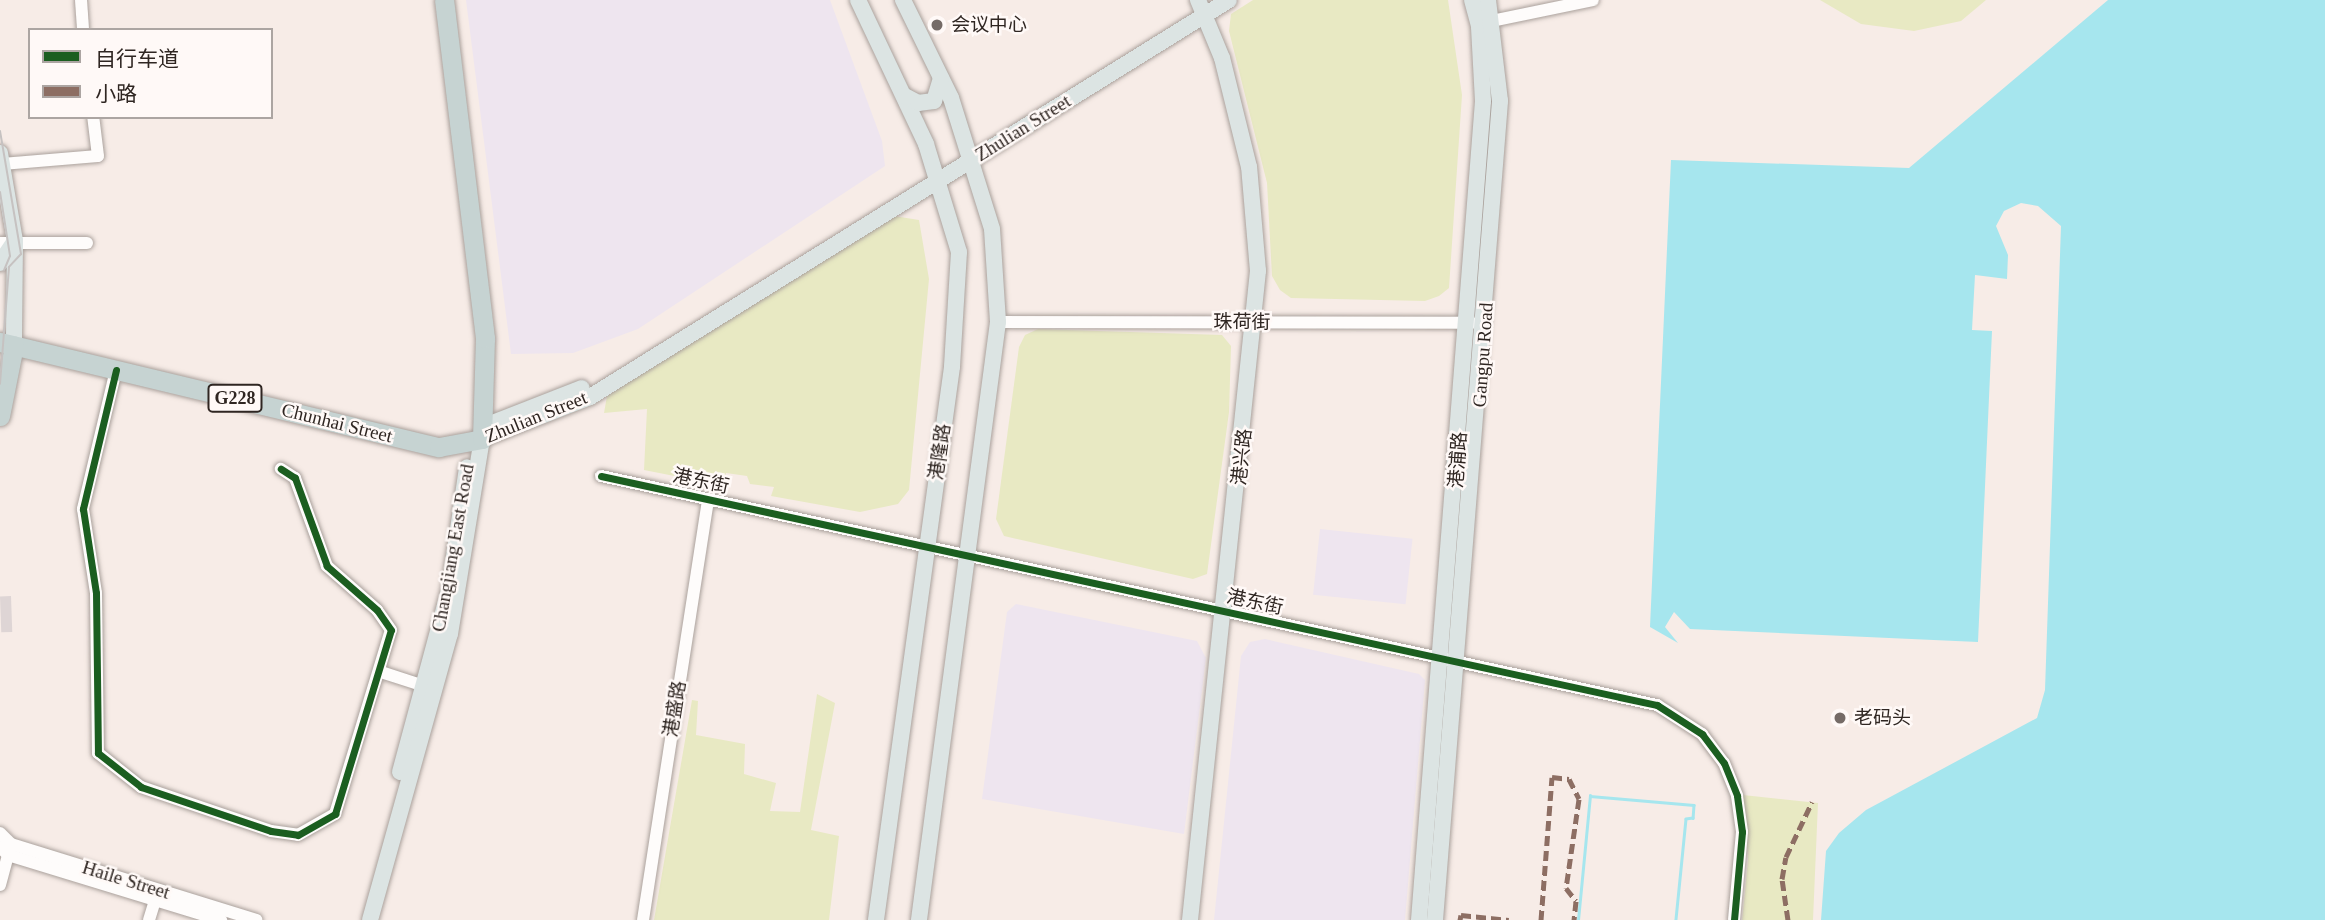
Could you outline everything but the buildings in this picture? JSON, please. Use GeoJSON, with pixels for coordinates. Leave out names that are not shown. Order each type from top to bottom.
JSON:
{"type":"FeatureCollection","features":[{"type":"Feature","properties":{"kind":"highway","name":"Changjiang East Road"},"geometry":{"type":"LineString","coordinates":[[433,0],[474,317],[478,436]]}},
{"type":"Feature","properties":{"kind":"highway","name":"Changjiang East Road"},"geometry":{"type":"LineString","coordinates":[[444,0],[482,304],[478,436]]}},
{"type":"Feature","properties":{"kind":"highway","name":"Chunhai Street"},"geometry":{"type":"LineString","coordinates":[[7,343],[439,447],[478,436]]}},
{"type":"Feature","properties":{"kind":"highway"},"geometry":{"type":"LineString","coordinates":[[0,416],[7,343]]}},
{"type":"Feature","properties":{"kind":"main road","name":"港隆路"},"geometry":{"type":"LineString","coordinates":[[858,0],[905,96],[936,176],[959,252],[952,367],[876,920]]}},
{"type":"Feature","properties":{"kind":"main road"},"geometry":{"type":"LineString","coordinates":[[903,0],[941,78],[970,155],[992,229],[998,322],[919,920]]}},
{"type":"Feature","properties":{"kind":"main road","name":"Zhulian Street"},"geometry":{"type":"LineString","coordinates":[[478,436],[590,397],[1203,5],[1229,0]]}},
{"type":"Feature","properties":{"kind":"main road","name":"港浦路"},"geometry":{"type":"LineString","coordinates":[[1419,920],[1451,658],[1483,101],[1479,26],[1472,0]]}},
{"type":"Feature","properties":{"kind":"main road","name":"Gangpu Road"},"geometry":{"type":"LineString","coordinates":[[1436,920],[1451,658],[1486,324],[1500,100],[1488,0]]}},
{"type":"Feature","properties":{"kind":"main road","name":"港兴路"},"geometry":{"type":"LineString","coordinates":[[1190,920],[1225,612],[1258,271],[1249,167],[1222,58],[1203,5]]}},
{"type":"Feature","properties":{"kind":"main road"},"geometry":{"type":"LineString","coordinates":[[905,96],[918,103],[934,101],[941,78]]}},
{"type":"Feature","properties":{"kind":"main road"},"geometry":{"type":"LineString","coordinates":[[2,167],[8,242],[7,343]]}},
{"type":"Feature","properties":{"kind":"main road"},"geometry":{"type":"LineString","coordinates":[[0,264],[8,242]]}},
{"type":"Feature","properties":{"kind":"main road","name":"Changjiang East Road"},"geometry":{"type":"LineString","coordinates":[[359,920],[449,591],[478,436]]}},
{"type":"Feature","properties":{"kind":"main road","name":"Changjiang East Road"},"geometry":{"type":"LineString","coordinates":[[370,920],[457,607],[478,436]]}},
{"type":"Feature","properties":{"kind":"street"},"geometry":{"type":"LineString","coordinates":[[82,0],[83,28]]}},
{"type":"Feature","properties":{"kind":"street"},"geometry":{"type":"LineString","coordinates":[[1492,21],[1593,0]]}},
{"type":"Feature","properties":{"kind":"street"},"geometry":{"type":"LineString","coordinates":[[2,167],[98,156],[93,119]]}},
{"type":"Feature","properties":{"kind":"street"},"geometry":{"type":"LineString","coordinates":[[8,242],[87,243]]}},
{"type":"Feature","properties":{"kind":"street","name":"珠荷街"},"geometry":{"type":"LineString","coordinates":[[998,322],[1486,324]]}},
{"type":"Feature","properties":{"kind":"street"},"geometry":{"type":"LineString","coordinates":[[116,370],[83,509],[95,584],[97,753],[141,787],[271,831],[298,835],[335,814],[381,672],[391,630],[377,610],[327,566],[295,478],[281,469]]}},
{"type":"Feature","properties":{"kind":"street","name":"港东街"},"geometry":{"type":"LineString","coordinates":[[601,476],[1225,612],[1451,658],[1657,705],[1702,734],[1724,763],[1737,796],[1742,832],[1734,920]]}},
{"type":"Feature","properties":{"kind":"street","name":"港盛路"},"geometry":{"type":"LineString","coordinates":[[643,920],[708,499]]}},
{"type":"Feature","properties":{"kind":"street"},"geometry":{"type":"LineString","coordinates":[[381,672],[424,686]]}},
{"type":"Feature","properties":{"kind":"street","name":"Haile Street"},"geometry":{"type":"LineString","coordinates":[[0,833],[6,849],[157,895],[256,920]]}},
{"type":"Feature","properties":{"kind":"street"},"geometry":{"type":"LineString","coordinates":[[0,885],[6,849]]}},
{"type":"Feature","properties":{"kind":"street"},"geometry":{"type":"LineString","coordinates":[[149,920],[157,895]]}},
{"type":"Feature","properties":{"kind":"street","name":"Haile Street"},"geometry":{"type":"LineString","coordinates":[[157,895],[221,920]]}},
{"type":"Feature","properties":{"kind":"shaded area"},"geometry":{"type":"Polygon","coordinates":[[[466,0],[830,0],[882,141],[885,166],[638,329],[573,353],[511,354],[466,0]]]}},
{"type":"Feature","properties":{"kind":"shaded area"},"geometry":{"type":"Polygon","coordinates":[[[1320,529],[1412,539],[1406,604],[1313,595],[1320,529]]]}},
{"type":"Feature","properties":{"kind":"shaded area"},"geometry":{"type":"Polygon","coordinates":[[[1016,604],[1197,641],[1206,658],[1184,834],[982,799],[1007,612],[1016,604]]]}},
{"type":"Feature","properties":{"kind":"shaded area"},"geometry":{"type":"Polygon","coordinates":[[[1265,639],[1419,674],[1425,680],[1405,920],[1214,920],[1241,656],[1250,642],[1265,639]]]}},
{"type":"Feature","properties":{"kind":"green space"},"geometry":{"type":"Polygon","coordinates":[[[1253,0],[1448,0],[1462,95],[1449,288],[1439,296],[1425,301],[1291,298],[1280,290],[1272,276],[1267,183],[1229,31],[1231,14],[1253,0]]]}},
{"type":"Feature","properties":{"kind":"green space"},"geometry":{"type":"Polygon","coordinates":[[[1820,0],[1986,0],[1961,21],[1914,31],[1861,24],[1820,0]]]}},
{"type":"Feature","properties":{"kind":"green space"},"geometry":{"type":"Polygon","coordinates":[[[888,215],[919,220],[929,279],[909,490],[898,504],[860,512],[771,496],[774,487],[750,484],[747,476],[726,473],[725,486],[644,470],[647,409],[604,413],[607,396],[888,215]]]}},
{"type":"Feature","properties":{"kind":"green space"},"geometry":{"type":"Polygon","coordinates":[[[1038,329],[1222,335],[1231,346],[1229,412],[1207,574],[1193,579],[1004,536],[996,519],[1019,347],[1025,335],[1038,329]]]}},
{"type":"Feature","properties":{"kind":"green space"},"geometry":{"type":"Polygon","coordinates":[[[817,694],[835,703],[811,830],[839,836],[829,920],[654,920],[692,700],[698,701],[696,735],[745,744],[744,774],[776,783],[770,811],[800,812],[817,694]]]}},
{"type":"Feature","properties":{"kind":"green space"},"geometry":{"type":"Polygon","coordinates":[[[1743,795],[1818,803],[1813,920],[1742,920],[1748,860],[1743,795]]]}},
{"type":"Feature","properties":{"kind":"water"},"geometry":{"type":"Polygon","coordinates":[[[2108,0],[2325,0],[2325,920],[1821,920],[1826,851],[1839,833],[1866,810],[2037,718],[2045,690],[2061,226],[2038,206],[2021,203],[2004,211],[1996,226],[2008,255],[2007,279],[1975,275],[1972,330],[1992,331],[1978,642],[1690,629],[1674,612],[1665,627],[1678,643],[1650,627],[1671,160],[1909,168],[2108,0]]]}},
{"type":"Feature","properties":{"kind":"waterway"},"geometry":{"type":"LineString","coordinates":[[1578,920],[1590,796],[1694,805],[1693,818],[1686,819],[1676,920]]}},
{"type":"Feature","properties":{"kind":"tram line"},"geometry":{"type":"LineString","coordinates":[[0,131],[21,254],[9,267],[0,384]]}},
{"type":"Feature","properties":{"kind":"tram line"},"geometry":{"type":"LineString","coordinates":[[0,192],[10,256],[4,270]]}},
{"type":"Feature","properties":{"kind":"marked path"},"geometry":{"type":"LineString","coordinates":[[1541,920],[1552,777],[1569,779],[1579,799],[1566,888],[1576,901],[1574,920]]}},
{"type":"Feature","properties":{"kind":"marked path"},"geometry":{"type":"LineString","coordinates":[[1788,920],[1782,879],[1786,857],[1812,802]]}},
{"type":"Feature","properties":{"kind":"marked path"},"geometry":{"type":"LineString","coordinates":[[1460,920],[1461,915],[1509,920]]}},
{"type":"Feature","properties":{"kind":"cycle path"},"geometry":{"type":"LineString","coordinates":[[116,370],[83,509],[96,593],[98,753],[141,787],[271,831],[298,835],[335,814],[391,630],[377,610],[327,566],[295,478],[281,469]]}},
{"type":"Feature","properties":{"kind":"cycle path"},"geometry":{"type":"LineString","coordinates":[[601,476],[1657,705],[1702,734],[1724,763],[1737,796],[1742,832],[1734,920]]}},
{"type":"Feature","properties":{"kind":"place","name":"会议中心"},"geometry":{"type":"Point","coordinates":[937,25]}},
{"type":"Feature","properties":{"kind":"place","name":"老码头"},"geometry":{"type":"Point","coordinates":[1840,718]}}]}
